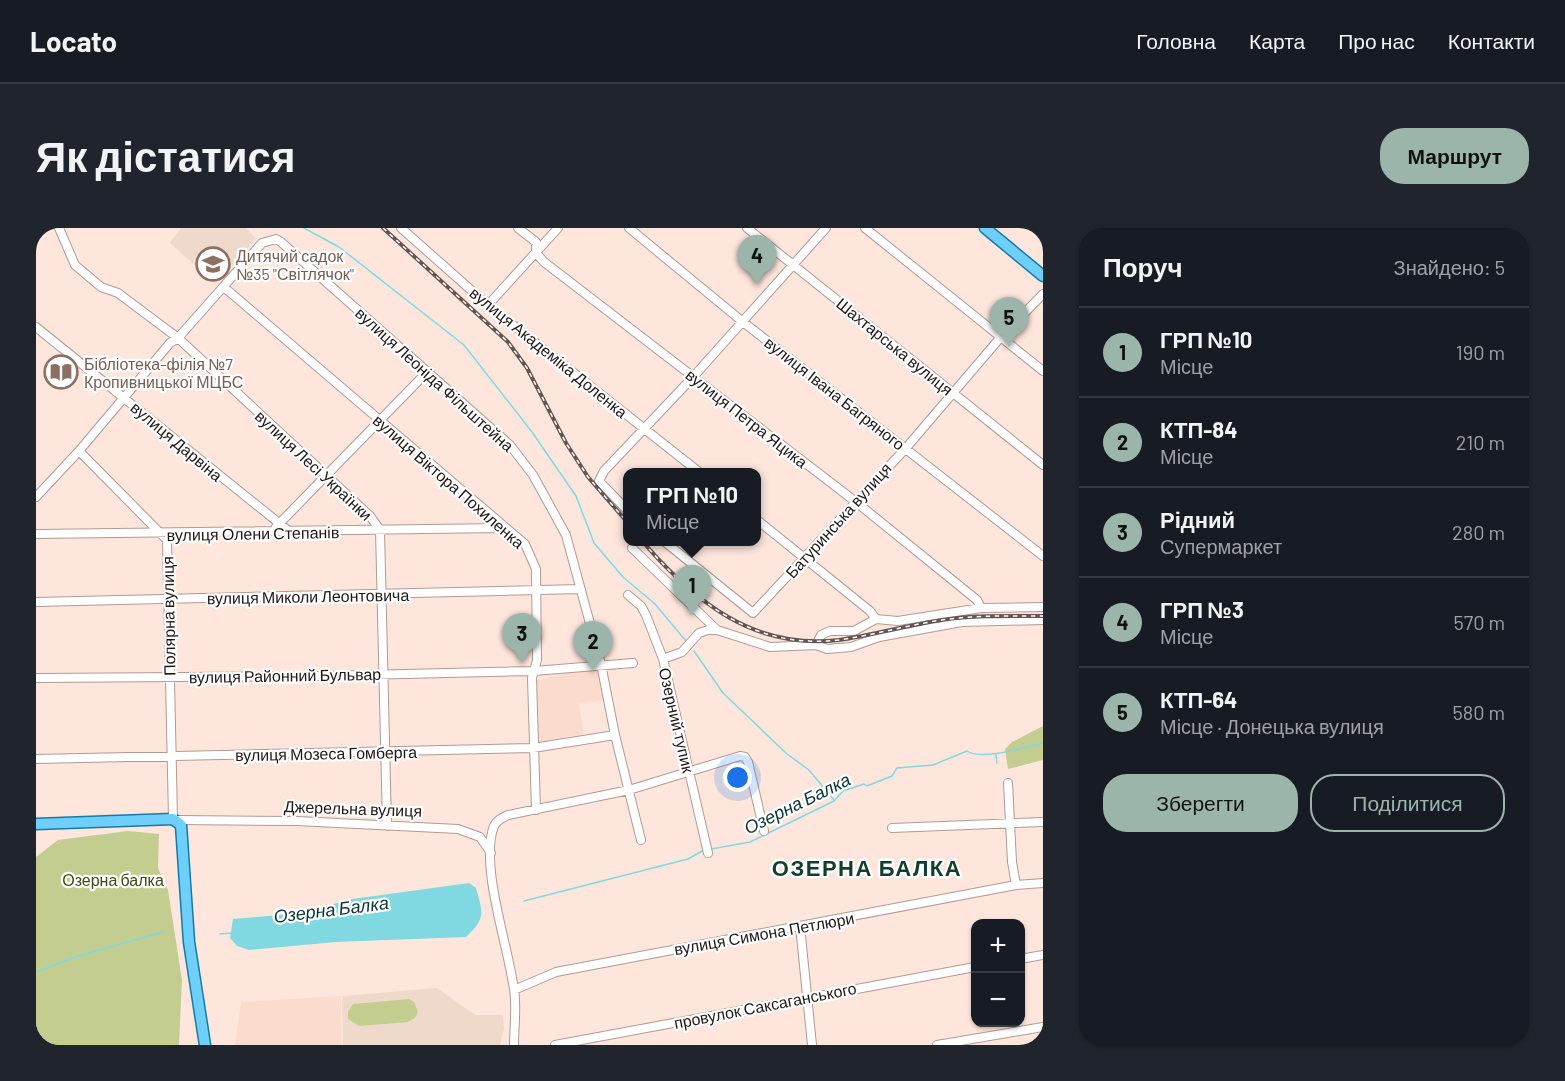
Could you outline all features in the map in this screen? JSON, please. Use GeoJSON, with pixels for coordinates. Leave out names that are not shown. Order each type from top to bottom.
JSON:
{"type":"FeatureCollection","features":[{"type":"Feature","properties":{"kind":"main road"},"geometry":{"type":"LineString","coordinates":[[985,228],[1043,276]]}},
{"type":"Feature","properties":{"kind":"main road"},"geometry":{"type":"LineString","coordinates":[[176,820],[182,834],[189,942],[205,1045]]}},
{"type":"Feature","properties":{"kind":"main road","name":"Джерельна вулиця"},"geometry":{"type":"LineString","coordinates":[[36,824],[176,820]]}},
{"type":"Feature","properties":{"kind":"street","name":"вулиця Лесі Українки"},"geometry":{"type":"LineString","coordinates":[[59,228],[75,265],[101,287],[118,293],[178,338],[370,516],[380,530],[387,826]]}},
{"type":"Feature","properties":{"kind":"street","name":"вулиця Академіка Доленка"},"geometry":{"type":"LineString","coordinates":[[401,228],[488,305],[694,468]]}},
{"type":"Feature","properties":{"kind":"street","name":"вулиця Петра Яцика"},"geometry":{"type":"LineString","coordinates":[[518,228],[536,242],[536,253],[544,262],[856,502],[977,600],[981,608]]}},
{"type":"Feature","properties":{"kind":"street"},"geometry":{"type":"LineString","coordinates":[[488,305],[558,228]]}},
{"type":"Feature","properties":{"kind":"street","name":"вулиця Івана Багряного"},"geometry":{"type":"LineString","coordinates":[[629,228],[743,322],[1043,556]]}},
{"type":"Feature","properties":{"kind":"street","name":"Шахтарська вулиця"},"geometry":{"type":"LineString","coordinates":[[747,228],[1043,465]]}},
{"type":"Feature","properties":{"kind":"street"},"geometry":{"type":"LineString","coordinates":[[623,507],[599,481],[604,471],[694,376],[826,228]]}},
{"type":"Feature","properties":{"kind":"street"},"geometry":{"type":"LineString","coordinates":[[865,228],[1043,371]]}},
{"type":"Feature","properties":{"kind":"street","name":"вулиця Леоніда Фільштейна"},"geometry":{"type":"LineString","coordinates":[[225,288],[262,243],[276,239],[281,242],[510,445],[533,475],[566,535],[601,664],[615,735],[641,840]]}},
{"type":"Feature","properties":{"kind":"street"},"geometry":{"type":"LineString","coordinates":[[36,497],[79,451],[170,343],[178,338],[225,288]]}},
{"type":"Feature","properties":{"kind":"street","name":"вулиця Віктора Похиленка"},"geometry":{"type":"LineString","coordinates":[[225,288],[525,544],[536,568],[537,660],[534,671],[533,748],[536,810]]}},
{"type":"Feature","properties":{"kind":"street","name":"Батуринська вулиця"},"geometry":{"type":"LineString","coordinates":[[670,546],[753,613],[906,448],[1000,338],[1043,294]]}},
{"type":"Feature","properties":{"kind":"street","name":"вулиця Дарвіна"},"geometry":{"type":"LineString","coordinates":[[36,327],[290,533]]}},
{"type":"Feature","properties":{"kind":"street"},"geometry":{"type":"LineString","coordinates":[[267,533],[279,526],[328,477],[428,371]]}},
{"type":"Feature","properties":{"kind":"street","name":"Полярна вулиця"},"geometry":{"type":"LineString","coordinates":[[79,451],[148,519],[153,529],[167,540],[168,677],[176,820]]}},
{"type":"Feature","properties":{"kind":"street"},"geometry":{"type":"LineString","coordinates":[[761,523],[870,611],[876,619]]}},
{"type":"Feature","properties":{"kind":"street","name":"вулиця Олени Степанів"},"geometry":{"type":"LineString","coordinates":[[36,534],[162,535],[505,528]]}},
{"type":"Feature","properties":{"kind":"street"},"geometry":{"type":"LineString","coordinates":[[632,548],[717,630],[770,647],[816,645],[826,649],[850,647],[879,637],[962,622],[1043,620]]}},
{"type":"Feature","properties":{"kind":"street","name":"вулиця Миколи Леонтовича"},"geometry":{"type":"LineString","coordinates":[[36,602],[580,589]]}},
{"type":"Feature","properties":{"kind":"street","name":"Озерний тупик"},"geometry":{"type":"LineString","coordinates":[[628,595],[641,606],[646,615],[663,659],[707,849]]}},
{"type":"Feature","properties":{"kind":"street"},"geometry":{"type":"LineString","coordinates":[[816,645],[821,635],[830,631],[854,631],[876,619],[898,621],[981,608],[1043,607]]}},
{"type":"Feature","properties":{"kind":"street"},"geometry":{"type":"LineString","coordinates":[[663,659],[682,652],[699,633],[717,630]]}},
{"type":"Feature","properties":{"kind":"street","name":"вулиця Районний Бульвар"},"geometry":{"type":"LineString","coordinates":[[36,678],[534,671],[633,663]]}},
{"type":"Feature","properties":{"kind":"street","name":"вулиця Мозеса Гомберга"},"geometry":{"type":"LineString","coordinates":[[36,759],[533,748],[615,735]]}},
{"type":"Feature","properties":{"kind":"street"},"geometry":{"type":"LineString","coordinates":[[514,1045],[514,990],[508,965],[491,852],[494,826],[498,819],[629,790],[740,756],[748,762],[764,831]]}},
{"type":"Feature","properties":{"kind":"street"},"geometry":{"type":"LineString","coordinates":[[1008,783],[1016,885]]}},
{"type":"Feature","properties":{"kind":"street","name":"Джерельна вулиця"},"geometry":{"type":"LineString","coordinates":[[176,820],[297,821],[458,829],[480,837],[491,852]]}},
{"type":"Feature","properties":{"kind":"street"},"geometry":{"type":"LineString","coordinates":[[892,828],[1043,822]]}},
{"type":"Feature","properties":{"kind":"street","name":"вулиця Симона Петлюри"},"geometry":{"type":"LineString","coordinates":[[514,990],[556,972],[1016,885],[1043,883]]}},
{"type":"Feature","properties":{"kind":"street"},"geometry":{"type":"LineString","coordinates":[[800,926],[812,1045]]}},
{"type":"Feature","properties":{"kind":"street"},"geometry":{"type":"LineString","coordinates":[[1025,958],[1043,955]]}},
{"type":"Feature","properties":{"kind":"street","name":"провулок Саксаганського"},"geometry":{"type":"LineString","coordinates":[[555,1045],[971,968]]}},
{"type":"Feature","properties":{"kind":"street"},"geometry":{"type":"LineString","coordinates":[[937,1045],[1043,1027]]}},
{"type":"Feature","properties":{"kind":"shaded area","name":"Дитячий садок №35 \"Світлячок\""},"geometry":{"type":"Polygon","coordinates":[[[181,228],[246,228],[256,239],[216,284],[170,243],[181,228]]]}},
{"type":"Feature","properties":{"kind":"shaded area"},"geometry":{"type":"Polygon","coordinates":[[[596,667],[605,700],[579,704],[584,734],[538,742],[537,680],[596,667]]]}},
{"type":"Feature","properties":{"kind":"shaded area"},"geometry":{"type":"Polygon","coordinates":[[[437,988],[475,1015],[503,1015],[504,1029],[500,1045],[343,1045],[342,996],[437,988]]]}},
{"type":"Feature","properties":{"kind":"shaded area"},"geometry":{"type":"Polygon","coordinates":[[[341,996],[341,1045],[235,1045],[241,1002],[341,996]]]}},
{"type":"Feature","properties":{"kind":"green space"},"geometry":{"type":"Polygon","coordinates":[[[1043,726],[1043,760],[1008,769],[1005,749],[1012,742],[1043,726]]]}},
{"type":"Feature","properties":{"kind":"green space","name":"Озерна балка"},"geometry":{"type":"Polygon","coordinates":[[[128,831],[159,834],[158,868],[168,890],[182,980],[179,1045],[36,1045],[36,857],[58,840],[128,831]]]}},
{"type":"Feature","properties":{"kind":"green space"},"geometry":{"type":"Polygon","coordinates":[[[409,999],[414,1002],[418,1012],[415,1018],[408,1022],[359,1026],[348,1019],[348,1012],[353,1004],[409,999]]]}},
{"type":"Feature","properties":{"kind":"water"},"geometry":{"type":"Polygon","coordinates":[[[469,883],[476,888],[481,915],[477,925],[466,937],[336,942],[249,950],[237,946],[230,938],[233,919],[291,914],[324,908],[345,900],[469,883]]]}},
{"type":"Feature","properties":{"kind":"waterway"},"geometry":{"type":"LineString","coordinates":[[304,228],[339,247],[464,345],[532,432],[576,496],[594,543],[623,577],[655,604],[686,641]]}},
{"type":"Feature","properties":{"kind":"waterway"},"geometry":{"type":"LineString","coordinates":[[694,651],[723,693],[787,754],[809,770],[834,800]]}},
{"type":"Feature","properties":{"kind":"waterway","name":"Озерна Балка"},"geometry":{"type":"LineString","coordinates":[[711,849],[750,842],[834,801],[843,791],[864,784],[867,786],[892,776],[897,768],[933,765],[967,751],[974,754],[993,754],[1043,743]]}},
{"type":"Feature","properties":{"kind":"waterway"},"geometry":{"type":"LineString","coordinates":[[996,755],[997,763]]}},
{"type":"Feature","properties":{"kind":"waterway","name":"Озерна Балка"},"geometry":{"type":"LineString","coordinates":[[524,901],[688,859],[704,850]]}},
{"type":"Feature","properties":{"kind":"waterway","name":"Озерна Балка"},"geometry":{"type":"LineString","coordinates":[[36,972],[78,956],[163,932]]}},
{"type":"Feature","properties":{"kind":"waterway","name":"Озерна Балка"},"geometry":{"type":"LineString","coordinates":[[220,934],[231,933]]}},
{"type":"Feature","properties":{"kind":"railway"},"geometry":{"type":"LineString","coordinates":[[383,228],[508,342],[527,368],[566,443],[588,477],[623,517]]}},
{"type":"Feature","properties":{"kind":"railway"},"geometry":{"type":"LineString","coordinates":[[647,546],[705,602],[753,629],[780,637],[808,641],[839,640],[954,618],[1043,616]]}},
{"type":"Feature","properties":{"kind":"place","name":"Дитячий садок №35 \"Світлячок\""},"geometry":{"type":"Point","coordinates":[213,264]}},
{"type":"Feature","properties":{"kind":"place","name":"ГРП №3"},"geometry":{"type":"Point","coordinates":[757,285]}},
{"type":"Feature","properties":{"kind":"place","name":"КТП-64"},"geometry":{"type":"Point","coordinates":[1009,347]}},
{"type":"Feature","properties":{"kind":"place","name":"Бібліотека-філія №7 Кропивницької МЦБС"},"geometry":{"type":"Point","coordinates":[61,372]}},
{"type":"Feature","properties":{"kind":"place","name":"ГРП №10"},"geometry":{"type":"Point","coordinates":[692,615]}},
{"type":"Feature","properties":{"kind":"place","name":"Рідний"},"geometry":{"type":"Point","coordinates":[522,663]}},
{"type":"Feature","properties":{"kind":"place","name":"КТП-84"},"geometry":{"type":"Point","coordinates":[593,671]}},
{"type":"Feature","properties":{"kind":"district","name":"ОЗЕРНА БАЛКА"},"geometry":{"type":"Point","coordinates":[867,867]}}]}
